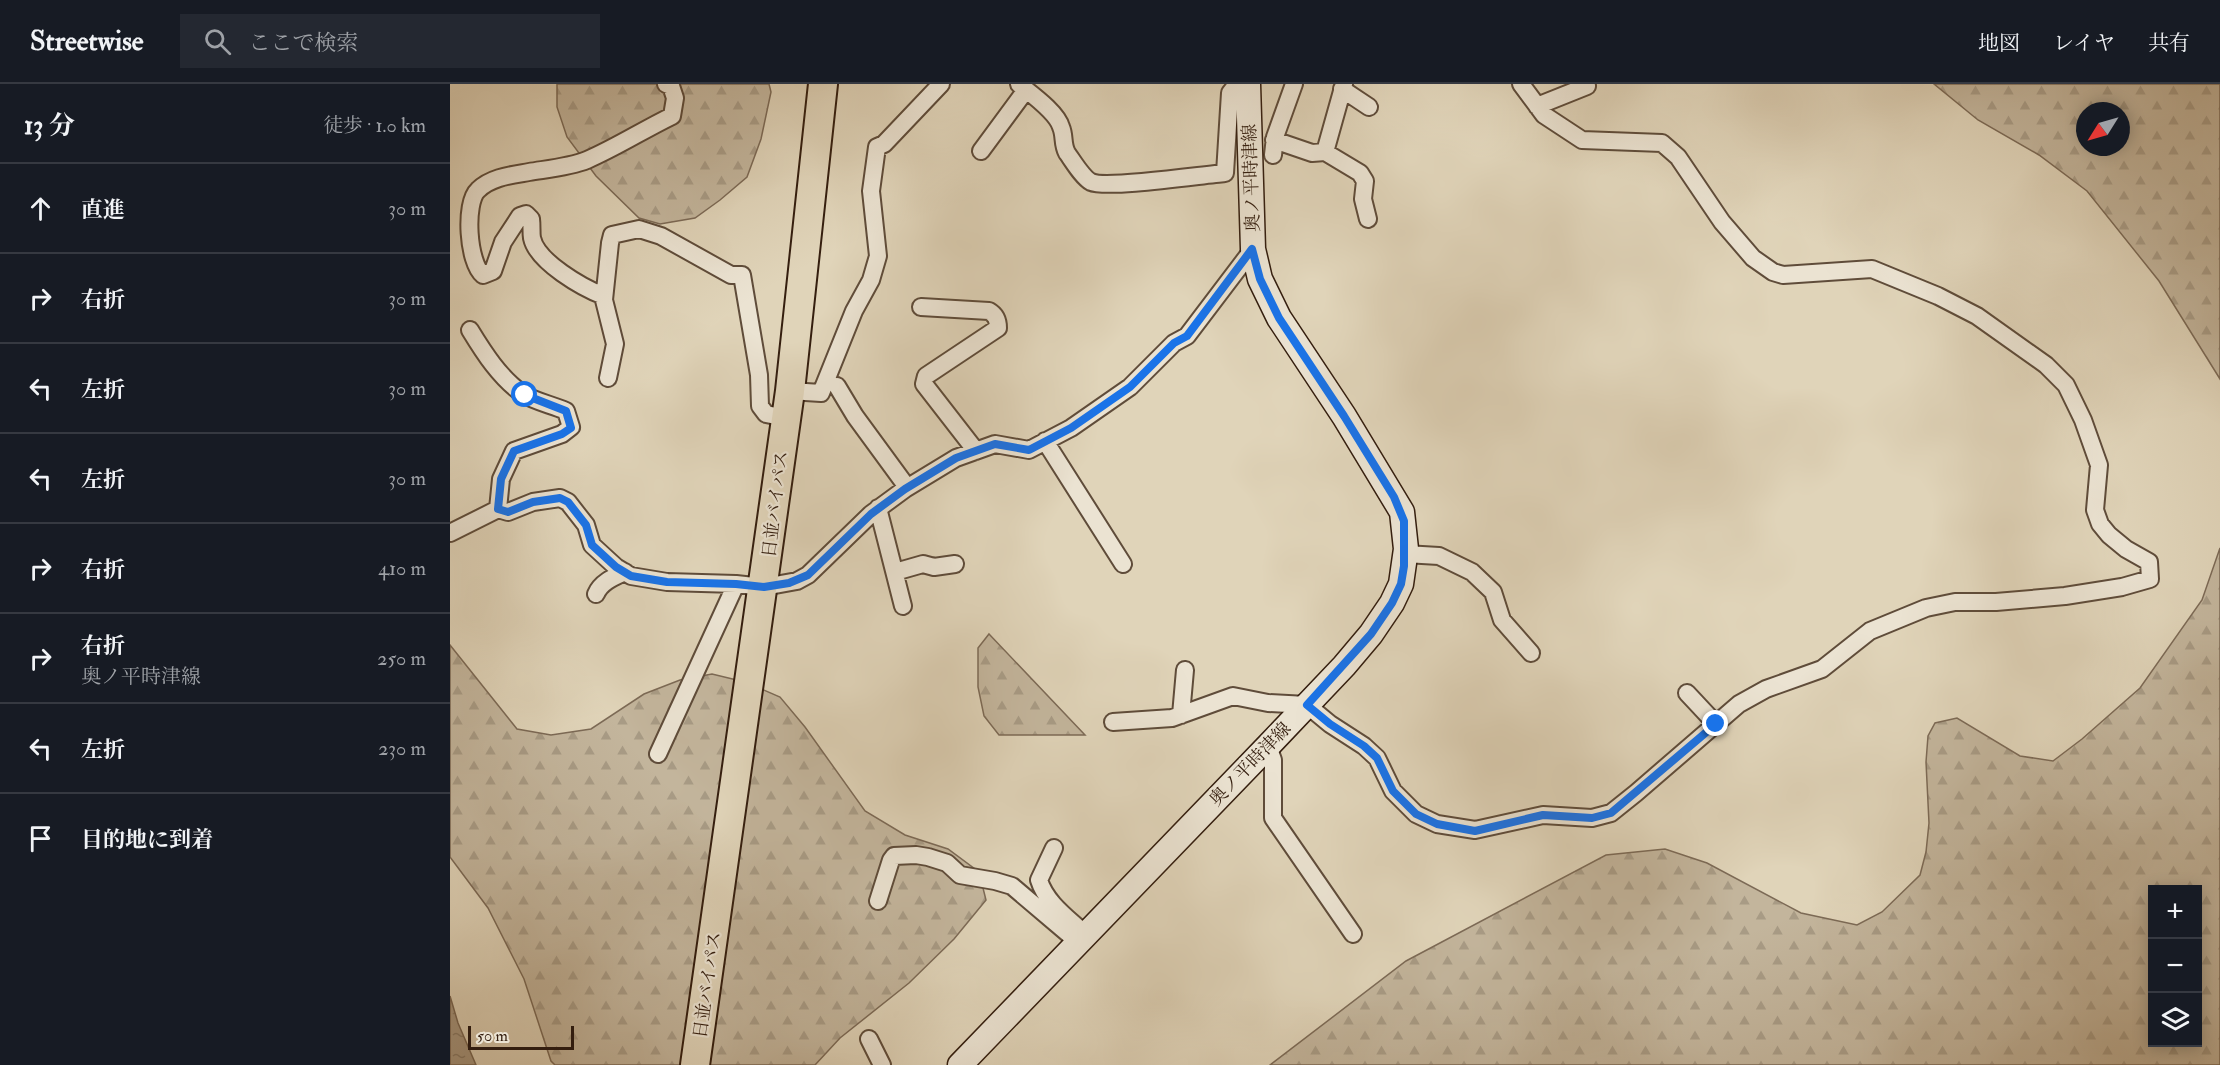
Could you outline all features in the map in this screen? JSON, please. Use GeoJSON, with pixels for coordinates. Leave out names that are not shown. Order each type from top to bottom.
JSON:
{"type":"FeatureCollection","features":[{"type":"Feature","properties":{"kind":"highway","name":"日並バイパス"},"geometry":{"type":"LineString","coordinates":[[695,1065],[764,587],[788,404],[824,84]]}},
{"type":"Feature","properties":{"kind":"main road","name":"奥ノ平時津線"},"geometry":{"type":"LineString","coordinates":[[960,1065],[1307,705],[1371,634],[1392,603],[1401,584],[1405,554],[1402,512],[1344,416],[1279,318],[1260,279],[1252,249],[1248,84]]}},
{"type":"Feature","properties":{"kind":"street"},"geometry":{"type":"LineString","coordinates":[[604,296],[586,289],[541,254],[532,238],[531,219],[526,214],[520,216],[503,242],[494,271],[483,275],[474,264],[468,217],[473,196],[479,188],[491,181],[511,174],[585,161],[672,116],[675,98],[670,86],[666,84]]}},
{"type":"Feature","properties":{"kind":"street"},"geometry":{"type":"LineString","coordinates":[[608,378],[615,344],[604,296],[612,235],[639,229],[661,236],[731,275],[742,275],[759,375],[760,406],[766,414],[821,393],[854,311],[871,280],[878,256],[871,191],[877,147],[884,144],[941,84]]}},
{"type":"Feature","properties":{"kind":"street"},"geometry":{"type":"LineString","coordinates":[[981,151],[1023,87],[1053,114],[1061,125],[1062,143],[1087,180],[1102,184],[1225,173],[1230,93],[1237,84]]}},
{"type":"Feature","properties":{"kind":"street"},"geometry":{"type":"LineString","coordinates":[[1293,84],[1273,147],[1312,153],[1325,152],[1360,173],[1365,181],[1363,199],[1368,219]]}},
{"type":"Feature","properties":{"kind":"street"},"geometry":{"type":"LineString","coordinates":[[1113,722],[1172,718],[1233,696],[1268,703],[1307,705],[1330,724],[1364,746],[1377,758],[1393,791],[1416,814],[1437,824],[1475,831],[1543,815],[1592,818],[1611,813],[1739,704],[1766,689],[1822,669],[1870,631],[1926,608],[1955,602],[1996,602],[2065,596],[2122,587],[2150,579],[2149,562],[2126,549],[2100,524],[2095,510],[2099,465],[2083,420],[2066,385],[2046,365],[1977,316],[1938,296],[1872,269],[1783,275],[1773,272],[1753,258],[1722,222],[1678,157],[1662,143],[1582,140],[1544,115],[1521,84]]}},
{"type":"Feature","properties":{"kind":"street"},"geometry":{"type":"LineString","coordinates":[[1325,152],[1343,86],[1369,106]]}},
{"type":"Feature","properties":{"kind":"street"},"geometry":{"type":"LineString","coordinates":[[1537,106],[1587,86]]}},
{"type":"Feature","properties":{"kind":"street"},"geometry":{"type":"LineString","coordinates":[[450,533],[498,509],[508,512],[533,502],[560,498],[568,502],[586,525],[592,545],[616,567],[631,576],[667,582],[764,587],[797,581],[808,575],[878,508],[956,458],[995,444],[1029,450],[1071,428],[1130,387],[1174,343],[1187,336],[1252,249]]}},
{"type":"Feature","properties":{"kind":"street"},"geometry":{"type":"LineString","coordinates":[[921,307],[989,311],[998,321],[998,327],[926,376],[924,380],[924,384],[976,451]]}},
{"type":"Feature","properties":{"kind":"street"},"geometry":{"type":"LineString","coordinates":[[470,330],[507,381],[525,395],[566,411],[571,428],[562,434],[514,451],[501,479],[498,509]]}},
{"type":"Feature","properties":{"kind":"street"},"geometry":{"type":"LineString","coordinates":[[837,386],[855,416],[907,488]]}},
{"type":"Feature","properties":{"kind":"street"},"geometry":{"type":"LineString","coordinates":[[1046,441],[1123,564]]}},
{"type":"Feature","properties":{"kind":"street"},"geometry":{"type":"LineString","coordinates":[[878,508],[903,606]]}},
{"type":"Feature","properties":{"kind":"street"},"geometry":{"type":"LineString","coordinates":[[1405,554],[1439,556],[1472,572],[1493,592],[1502,620],[1531,653]]}},
{"type":"Feature","properties":{"kind":"street"},"geometry":{"type":"LineString","coordinates":[[895,572],[923,564],[934,567],[955,564]]}},
{"type":"Feature","properties":{"kind":"street"},"geometry":{"type":"LineString","coordinates":[[596,594],[598,589],[612,578],[625,572]]}},
{"type":"Feature","properties":{"kind":"street"},"geometry":{"type":"LineString","coordinates":[[658,754],[736,584]]}},
{"type":"Feature","properties":{"kind":"street"},"geometry":{"type":"LineString","coordinates":[[1181,715],[1185,670]]}},
{"type":"Feature","properties":{"kind":"street"},"geometry":{"type":"LineString","coordinates":[[1688,693],[1716,724]]}},
{"type":"Feature","properties":{"kind":"street"},"geometry":{"type":"LineString","coordinates":[[1268,746],[1273,760],[1273,818],[1353,934]]}},
{"type":"Feature","properties":{"kind":"street"},"geometry":{"type":"LineString","coordinates":[[1054,848],[1039,880],[1043,891],[1082,938]]}},
{"type":"Feature","properties":{"kind":"street"},"geometry":{"type":"LineString","coordinates":[[878,901],[894,856],[928,857],[947,863],[960,875],[1011,886],[1082,938]]}},
{"type":"Feature","properties":{"kind":"street"},"geometry":{"type":"LineString","coordinates":[[869,1039],[882,1065]]}},
{"type":"Feature","properties":{"kind":"green space"},"geometry":{"type":"Polygon","coordinates":[[[557,84],[769,84],[771,92],[761,139],[747,177],[695,218],[660,224],[639,218],[596,176],[567,137],[557,107],[557,84]]]}},
{"type":"Feature","properties":{"kind":"green space"},"geometry":{"type":"Polygon","coordinates":[[[1934,84],[2220,84],[2220,379],[2159,281],[2087,191],[2039,155],[1978,120],[1934,84]]]}},
{"type":"Feature","properties":{"kind":"green space"},"geometry":{"type":"Polygon","coordinates":[[[2220,548],[2220,1065],[1270,1065],[1406,961],[1606,855],[1665,849],[1707,863],[1801,913],[1857,925],[1882,912],[1920,875],[1926,852],[1929,823],[1926,762],[1928,736],[1935,723],[1957,718],[2020,756],[2053,761],[2140,688],[2202,600],[2220,548]]]}},
{"type":"Feature","properties":{"kind":"green space"},"geometry":{"type":"Polygon","coordinates":[[[989,634],[1085,735],[999,735],[984,716],[978,687],[978,648],[989,634]]]}},
{"type":"Feature","properties":{"kind":"green space"},"geometry":{"type":"Polygon","coordinates":[[[450,645],[517,729],[551,735],[591,729],[644,694],[680,680],[712,674],[745,682],[780,697],[805,727],[865,811],[905,835],[948,849],[979,872],[986,900],[954,939],[909,983],[840,1038],[815,1065],[555,1065],[551,1061],[524,979],[488,908],[450,857],[450,645]]]}},
{"type":"Feature","properties":{"kind":"water"},"geometry":{"type":"Polygon","coordinates":[[[450,996],[458,1023],[476,1065],[450,1065],[450,996]]]}},
{"type":"Feature","properties":{"kind":"route"},"geometry":{"type":"LineString","coordinates":[[525,395],[566,411],[571,428],[562,434],[514,451],[501,479],[498,509],[508,512],[533,502],[560,498],[568,502],[586,525],[592,545],[616,567],[631,576],[667,582],[764,587],[789,583],[808,575],[878,508],[956,458],[995,444],[1029,450],[1071,428],[1130,387],[1174,343],[1187,336],[1252,249],[1269,301],[1394,497],[1404,521],[1406,549],[1404,566],[1401,584],[1392,603],[1371,634],[1307,705],[1377,758],[1393,791],[1416,814],[1437,824],[1475,831],[1543,815],[1592,818],[1611,813],[1716,724]]}}]}
